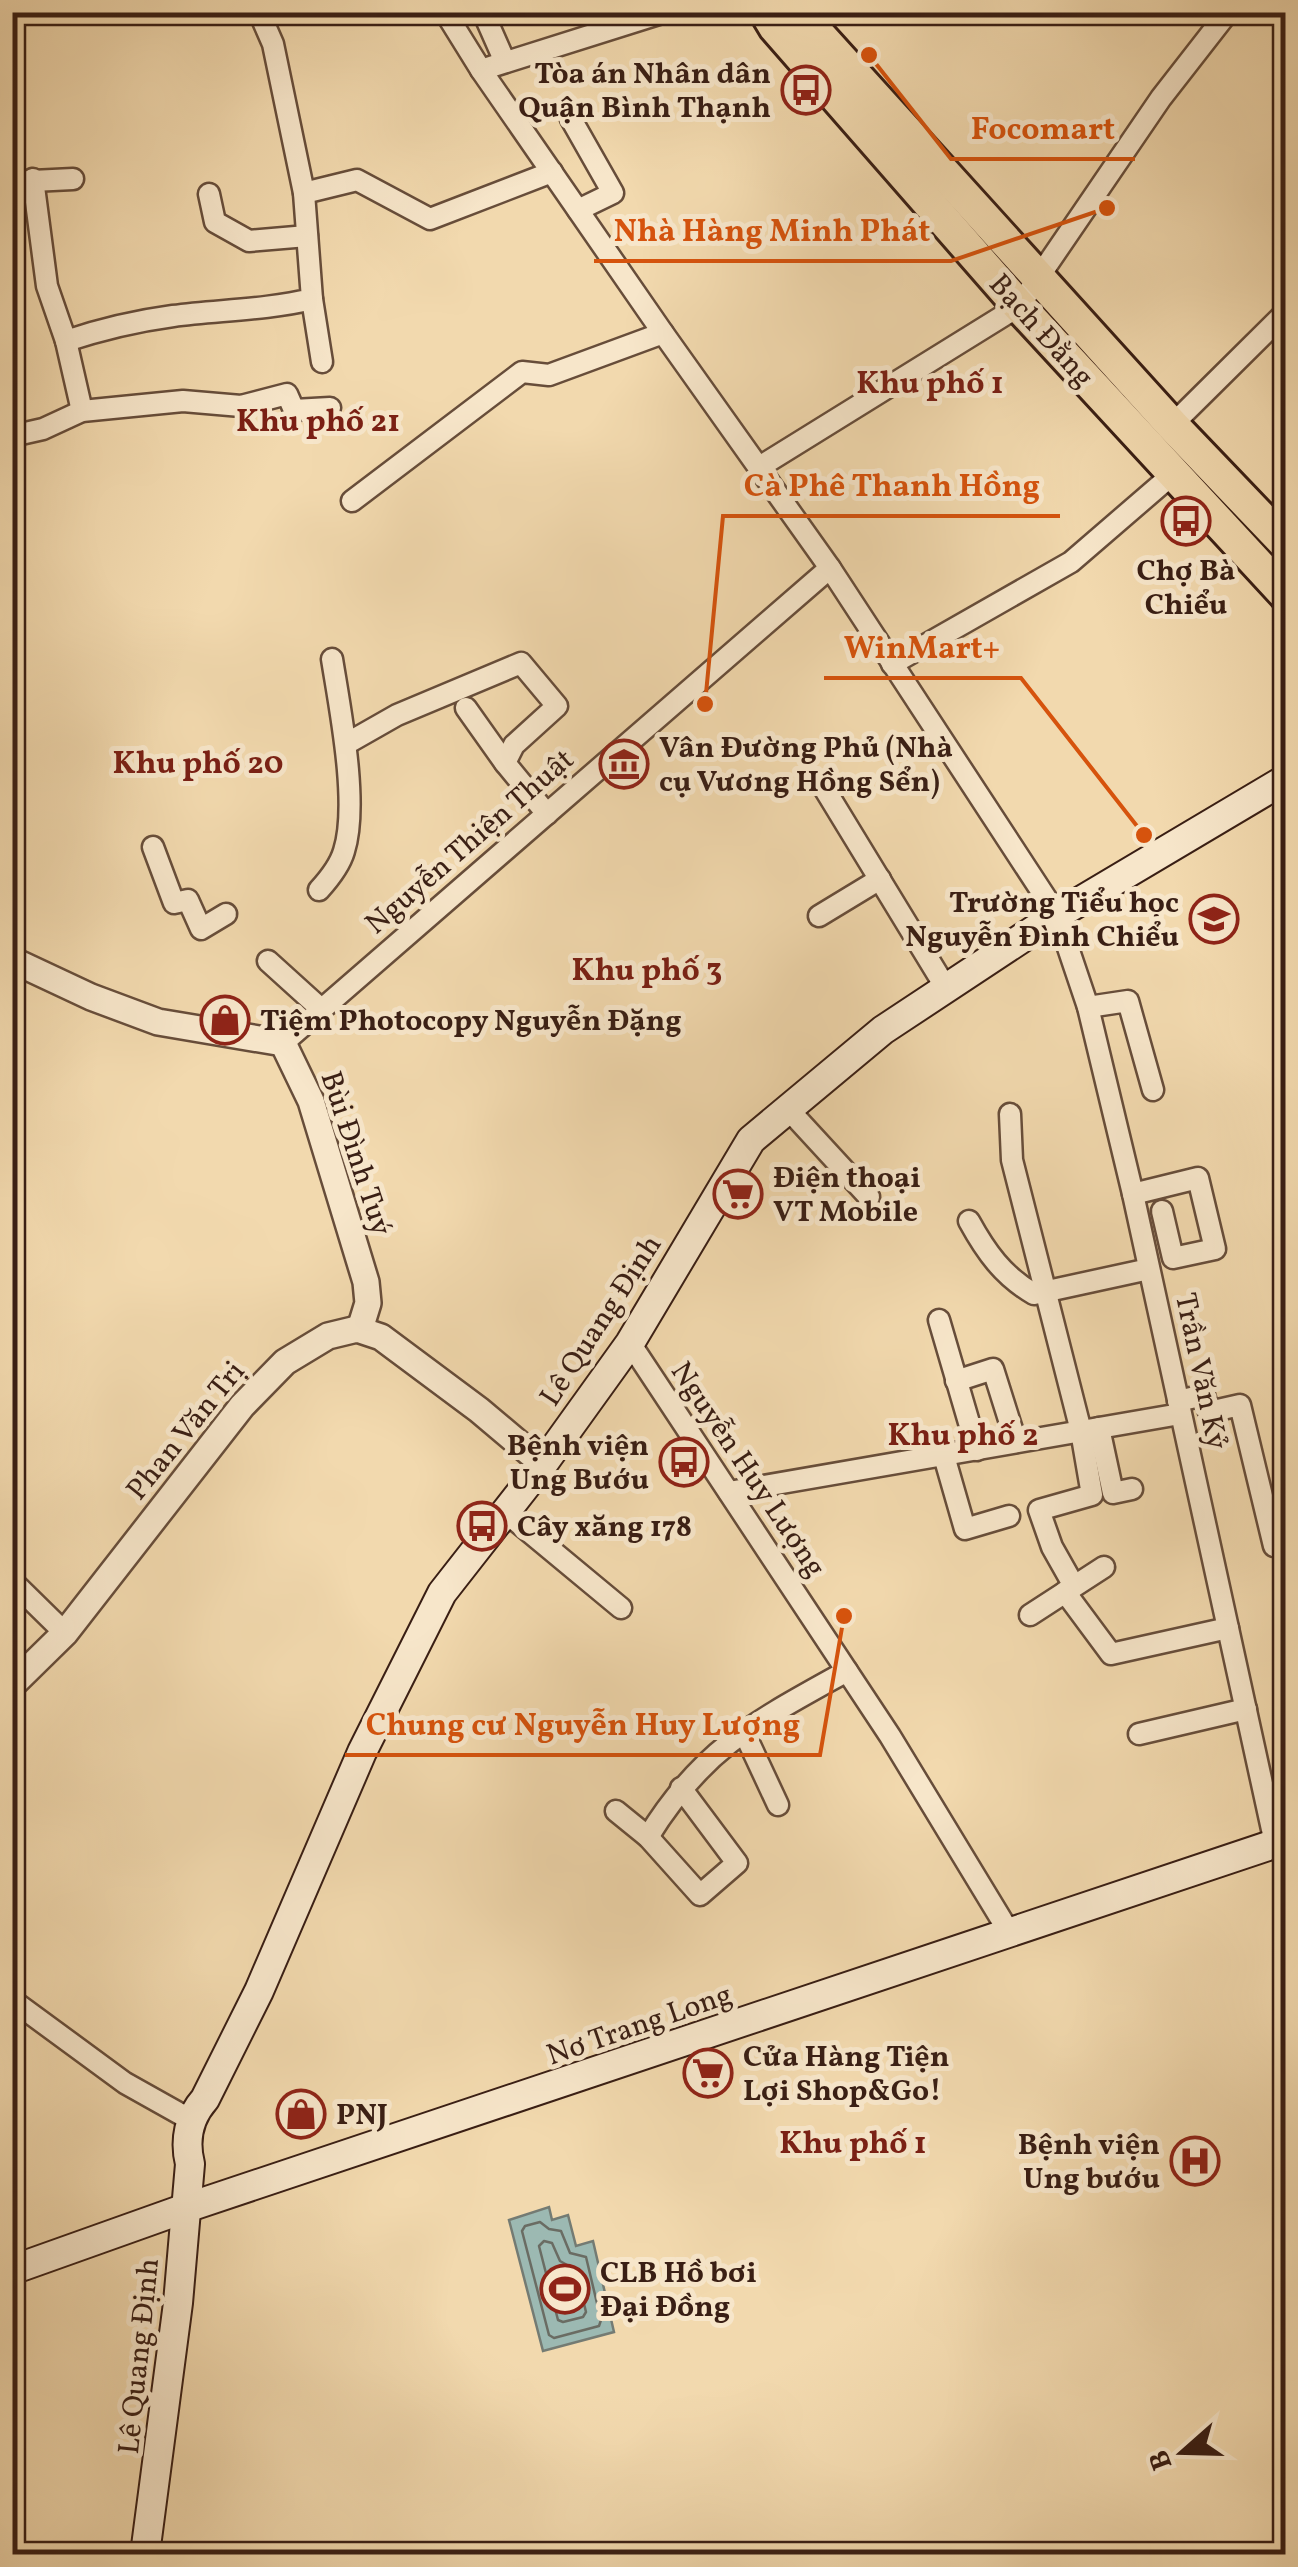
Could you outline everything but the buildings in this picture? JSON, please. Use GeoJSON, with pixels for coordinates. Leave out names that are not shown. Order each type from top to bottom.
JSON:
{"type":"FeatureCollection","features":[{"type":"Feature","properties":{"kind":"main road","name":"Bạch Đằng"},"geometry":{"type":"LineString","coordinates":[[766,12],[1019,306],[1286,595]]}},
{"type":"Feature","properties":{"kind":"main road","name":"Bạch Đằng"},"geometry":{"type":"LineString","coordinates":[[798,12],[1172,425],[1286,544]]}},
{"type":"Feature","properties":{"kind":"main road","name":"Lê Quang Định"},"geometry":{"type":"LineString","coordinates":[[146,2554],[178,2302],[190,2164],[199,2152],[207,2118],[198,2110],[259,1991],[362,1752],[442,1593],[543,1464],[630,1343],[751,1140],[883,1030],[1056,915],[1284,777]]}},
{"type":"Feature","properties":{"kind":"main road","name":"Nơ Trang Long"},"geometry":{"type":"LineString","coordinates":[[12,2270],[1280,1841]]}},
{"type":"Feature","properties":{"kind":"street"},"geometry":{"type":"LineString","coordinates":[[259,12],[273,44],[304,193],[312,299],[322,362]]}},
{"type":"Feature","properties":{"kind":"street","name":"Trần Văn Kỷ"},"geometry":{"type":"LineString","coordinates":[[445,12],[663,333],[830,568],[1056,915],[1088,1007],[1246,1709],[1280,1841]]}},
{"type":"Feature","properties":{"kind":"street"},"geometry":{"type":"LineString","coordinates":[[484,12],[505,62]]}},
{"type":"Feature","properties":{"kind":"street"},"geometry":{"type":"LineString","coordinates":[[481,70],[664,12]]}},
{"type":"Feature","properties":{"kind":"street"},"geometry":{"type":"LineString","coordinates":[[760,466],[1019,306],[1160,98],[1228,12]]}},
{"type":"Feature","properties":{"kind":"street"},"geometry":{"type":"LineString","coordinates":[[571,119],[613,193],[578,210]]}},
{"type":"Feature","properties":{"kind":"street"},"geometry":{"type":"LineString","coordinates":[[304,193],[358,180],[430,219],[552,172]]}},
{"type":"Feature","properties":{"kind":"street"},"geometry":{"type":"LineString","coordinates":[[73,179],[23,180],[82,411]]}},
{"type":"Feature","properties":{"kind":"street"},"geometry":{"type":"LineString","coordinates":[[209,194],[215,222],[249,241],[308,236]]}},
{"type":"Feature","properties":{"kind":"street"},"geometry":{"type":"LineString","coordinates":[[66,341],[112,326],[312,299]]}},
{"type":"Feature","properties":{"kind":"street"},"geometry":{"type":"LineString","coordinates":[[1172,425],[1286,312]]}},
{"type":"Feature","properties":{"kind":"street"},"geometry":{"type":"LineString","coordinates":[[352,501],[522,372],[549,375],[663,333]]}},
{"type":"Feature","properties":{"kind":"street"},"geometry":{"type":"LineString","coordinates":[[12,436],[43,429],[82,411],[183,401],[241,406],[288,394],[294,410],[330,408]]}},
{"type":"Feature","properties":{"kind":"street"},"geometry":{"type":"LineString","coordinates":[[892,664],[1071,562],[1173,474]]}},
{"type":"Feature","properties":{"kind":"street","name":"Nguyễn Thiện Thuật"},"geometry":{"type":"LineString","coordinates":[[283,1043],[830,568]]}},
{"type":"Feature","properties":{"kind":"street"},"geometry":{"type":"LineString","coordinates":[[319,890],[344,853],[349,827],[346,744],[332,659]]}},
{"type":"Feature","properties":{"kind":"street"},"geometry":{"type":"LineString","coordinates":[[346,744],[397,716],[520,663],[557,706],[514,745],[505,764]]}},
{"type":"Feature","properties":{"kind":"street"},"geometry":{"type":"LineString","coordinates":[[466,708],[505,764],[547,814]]}},
{"type":"Feature","properties":{"kind":"street"},"geometry":{"type":"LineString","coordinates":[[824,788],[946,988]]}},
{"type":"Feature","properties":{"kind":"street"},"geometry":{"type":"LineString","coordinates":[[153,848],[174,903],[188,900],[201,929],[226,914]]}},
{"type":"Feature","properties":{"kind":"street"},"geometry":{"type":"LineString","coordinates":[[819,916],[880,879]]}},
{"type":"Feature","properties":{"kind":"street"},"geometry":{"type":"LineString","coordinates":[[268,961],[321,1008]]}},
{"type":"Feature","properties":{"kind":"street"},"geometry":{"type":"LineString","coordinates":[[13,962],[158,1022],[283,1043]]}},
{"type":"Feature","properties":{"kind":"street"},"geometry":{"type":"LineString","coordinates":[[1088,1007],[1128,1001],[1153,1090]]}},
{"type":"Feature","properties":{"kind":"street","name":"Bùi Đình Tuý"},"geometry":{"type":"LineString","coordinates":[[283,1043],[312,1101],[366,1282],[368,1303],[360,1329]]}},
{"type":"Feature","properties":{"kind":"street"},"geometry":{"type":"LineString","coordinates":[[788,1109],[869,1198]]}},
{"type":"Feature","properties":{"kind":"street"},"geometry":{"type":"LineString","coordinates":[[1010,1114],[1012,1160],[1046,1294],[1114,1494],[1132,1489]]}},
{"type":"Feature","properties":{"kind":"street"},"geometry":{"type":"LineString","coordinates":[[1133,1194],[1198,1178],[1215,1249],[1173,1258],[1162,1211]]}},
{"type":"Feature","properties":{"kind":"street"},"geometry":{"type":"LineString","coordinates":[[969,1221],[987,1254],[1015,1283],[1034,1294],[1149,1269]]}},
{"type":"Feature","properties":{"kind":"street"},"geometry":{"type":"LineString","coordinates":[[939,1320],[976,1450]]}},
{"type":"Feature","properties":{"kind":"street"},"geometry":{"type":"LineString","coordinates":[[360,1329],[381,1337],[431,1373],[543,1464]]}},
{"type":"Feature","properties":{"kind":"street","name":"Phan Văn Trị"},"geometry":{"type":"LineString","coordinates":[[12,1685],[65,1633],[267,1379],[285,1362],[328,1336],[360,1329]]}},
{"type":"Feature","properties":{"kind":"street","name":"Nguyễn Huy Lượng"},"geometry":{"type":"LineString","coordinates":[[630,1343],[847,1671],[1009,1932]]}},
{"type":"Feature","properties":{"kind":"street"},"geometry":{"type":"LineString","coordinates":[[956,1381],[992,1369],[1016,1442]]}},
{"type":"Feature","properties":{"kind":"street"},"geometry":{"type":"LineString","coordinates":[[730,1492],[1090,1429],[1179,1408],[1204,1394],[1209,1412],[1240,1405],[1274,1546]]}},
{"type":"Feature","properties":{"kind":"street"},"geometry":{"type":"LineString","coordinates":[[1090,1429],[1092,1495],[1039,1510],[1070,1589],[1111,1654],[1228,1628]]}},
{"type":"Feature","properties":{"kind":"street"},"geometry":{"type":"LineString","coordinates":[[944,1456],[964,1529],[1009,1516]]}},
{"type":"Feature","properties":{"kind":"street"},"geometry":{"type":"LineString","coordinates":[[504,1511],[621,1608]]}},
{"type":"Feature","properties":{"kind":"street"},"geometry":{"type":"LineString","coordinates":[[1030,1615],[1104,1566]]}},
{"type":"Feature","properties":{"kind":"street"},"geometry":{"type":"LineString","coordinates":[[12,1581],[65,1633]]}},
{"type":"Feature","properties":{"kind":"street"},"geometry":{"type":"LineString","coordinates":[[648,1837],[682,1788],[744,1730],[847,1671]]}},
{"type":"Feature","properties":{"kind":"street"},"geometry":{"type":"LineString","coordinates":[[1139,1734],[1246,1709]]}},
{"type":"Feature","properties":{"kind":"street"},"geometry":{"type":"LineString","coordinates":[[744,1730],[778,1804]]}},
{"type":"Feature","properties":{"kind":"street"},"geometry":{"type":"LineString","coordinates":[[616,1811],[648,1837],[700,1894],[737,1863],[682,1788]]}},
{"type":"Feature","properties":{"kind":"street"},"geometry":{"type":"LineString","coordinates":[[12,2000],[125,2083],[198,2110]]}},
{"type":"Feature","properties":{"kind":"water","name":"CLB Hồ bơi Đại Đồng"},"geometry":{"type":"Polygon","coordinates":[[[549,2207],[552,2220],[568,2215],[576,2246],[593,2241],[614,2332],[543,2351],[509,2220],[549,2207]]]}},
{"type":"Feature","properties":{"kind":"place","name":"Focomart"},"geometry":{"type":"Point","coordinates":[869,55]}},
{"type":"Feature","properties":{"kind":"place","name":"Tòa án Nhân dân Quận Bình Thạnh"},"geometry":{"type":"Point","coordinates":[806,90]}},
{"type":"Feature","properties":{"kind":"place","name":"Nhà Hàng Minh Phát"},"geometry":{"type":"Point","coordinates":[1107,208]}},
{"type":"Feature","properties":{"kind":"place","name":"Chợ Bà Chiểu"},"geometry":{"type":"Point","coordinates":[1186,521]}},
{"type":"Feature","properties":{"kind":"place","name":"Cà Phê Thanh Hồng"},"geometry":{"type":"Point","coordinates":[705,704]}},
{"type":"Feature","properties":{"kind":"place","name":"Vân Đường Phủ (Nhà cụ Vương Hồng Sển)"},"geometry":{"type":"Point","coordinates":[624,764]}},
{"type":"Feature","properties":{"kind":"place","name":"WinMart+"},"geometry":{"type":"Point","coordinates":[1144,835]}},
{"type":"Feature","properties":{"kind":"place","name":"Trường Tiểu học Nguyễn Đình Chiểu"},"geometry":{"type":"Point","coordinates":[1214,919]}},
{"type":"Feature","properties":{"kind":"place","name":"Tiệm Photocopy Nguyễn Đặng"},"geometry":{"type":"Point","coordinates":[225,1020]}},
{"type":"Feature","properties":{"kind":"place","name":"Điện thoại VT Mobile"},"geometry":{"type":"Point","coordinates":[738,1194]}},
{"type":"Feature","properties":{"kind":"place","name":"Bệnh viện Ung Bướu"},"geometry":{"type":"Point","coordinates":[684,1462]}},
{"type":"Feature","properties":{"kind":"place","name":"Cây xăng 178"},"geometry":{"type":"Point","coordinates":[482,1526]}},
{"type":"Feature","properties":{"kind":"place","name":"Chung cư Nguyễn Huy Lượng"},"geometry":{"type":"Point","coordinates":[844,1616]}},
{"type":"Feature","properties":{"kind":"place","name":"Cửa Hàng Tiện Lợi Shop&Go!"},"geometry":{"type":"Point","coordinates":[708,2073]}},
{"type":"Feature","properties":{"kind":"place","name":"PNJ"},"geometry":{"type":"Point","coordinates":[301,2114]}},
{"type":"Feature","properties":{"kind":"place","name":"Bệnh viện Ung bướu"},"geometry":{"type":"Point","coordinates":[1195,2161]}},
{"type":"Feature","properties":{"kind":"place","name":"CLB Hồ bơi Đại Đồng"},"geometry":{"type":"Point","coordinates":[565,2289]}},
{"type":"Feature","properties":{"kind":"district","name":"Khu phố 1"},"geometry":{"type":"Point","coordinates":[930,382]}},
{"type":"Feature","properties":{"kind":"district","name":"Khu phố 21"},"geometry":{"type":"Point","coordinates":[318,420]}},
{"type":"Feature","properties":{"kind":"district","name":"Khu phố 20"},"geometry":{"type":"Point","coordinates":[198,762]}},
{"type":"Feature","properties":{"kind":"district","name":"Khu phố 3"},"geometry":{"type":"Point","coordinates":[647,969]}},
{"type":"Feature","properties":{"kind":"district","name":"Khu phố 2"},"geometry":{"type":"Point","coordinates":[963,1434]}},
{"type":"Feature","properties":{"kind":"district","name":"Khu phố 1"},"geometry":{"type":"Point","coordinates":[853,2142]}}]}
